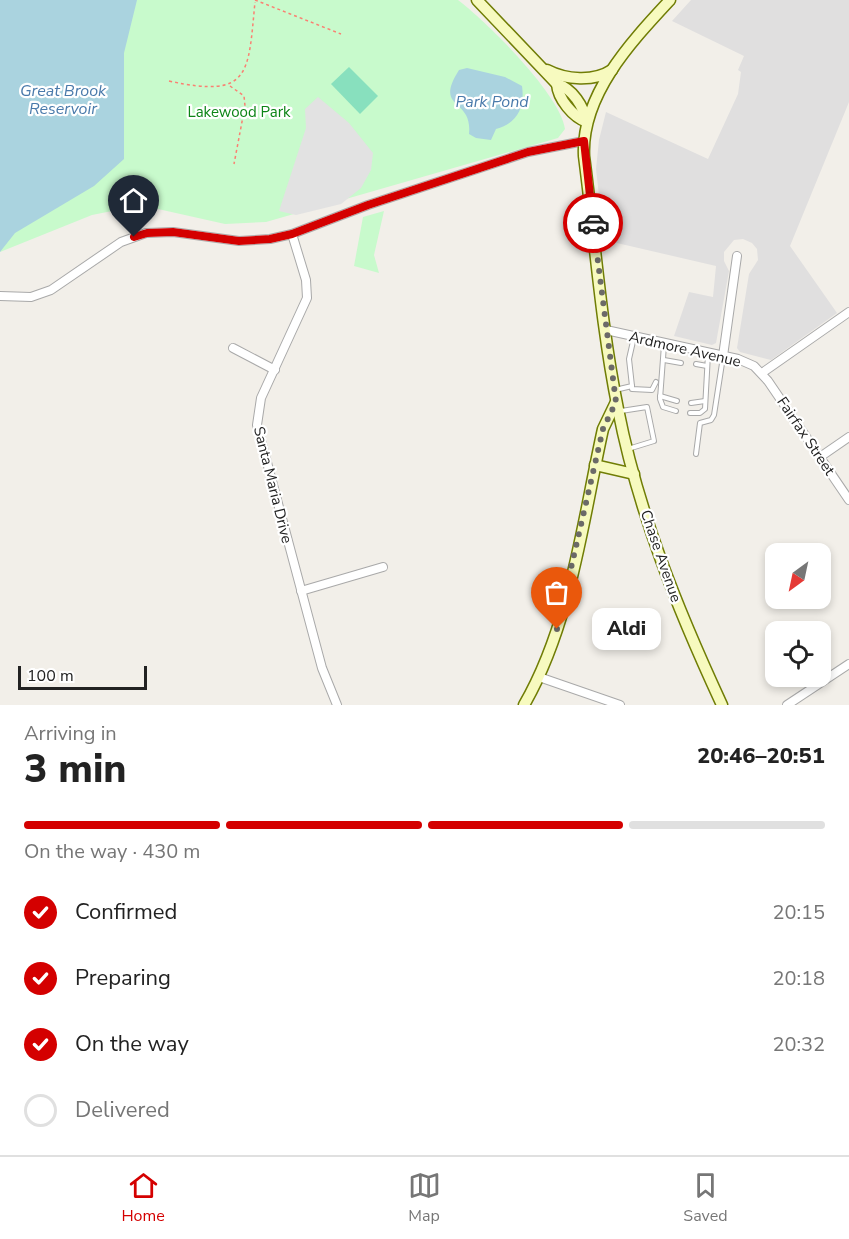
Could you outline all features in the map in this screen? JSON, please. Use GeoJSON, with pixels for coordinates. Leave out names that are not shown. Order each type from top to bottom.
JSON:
{"type":"FeatureCollection","features":[{"type":"Feature","properties":{"kind":"main road"},"geometry":{"type":"LineString","coordinates":[[477,0],[557,84],[566,87],[577,99],[587,122]]}},
{"type":"Feature","properties":{"kind":"main road","name":"Chase Avenue"},"geometry":{"type":"LineString","coordinates":[[670,0],[638,36],[597,95],[587,122],[584,141],[614,390],[627,449],[670,586],[722,705]]}},
{"type":"Feature","properties":{"kind":"main road"},"geometry":{"type":"LineString","coordinates":[[541,66],[555,74],[578,78],[601,75],[615,68]]}},
{"type":"Feature","properties":{"kind":"main road"},"geometry":{"type":"LineString","coordinates":[[524,705],[539,677],[561,614],[605,423],[617,407]]}},
{"type":"Feature","properties":{"kind":"main road"},"geometry":{"type":"LineString","coordinates":[[595,465],[634,474]]}},
{"type":"Feature","properties":{"kind":"street"},"geometry":{"type":"LineString","coordinates":[[0,296],[31,297],[51,290],[121,242],[147,233],[173,232],[239,241],[292,234],[368,205],[528,152],[584,141]]}},
{"type":"Feature","properties":{"kind":"street","name":"Santa Maria Drive"},"geometry":{"type":"LineString","coordinates":[[292,234],[306,280],[307,297],[259,405],[257,425],[324,676],[337,705]]}},
{"type":"Feature","properties":{"kind":"street"},"geometry":{"type":"LineString","coordinates":[[723,356],[737,256]]}},
{"type":"Feature","properties":{"kind":"street"},"geometry":{"type":"LineString","coordinates":[[762,373],[849,312]]}},
{"type":"Feature","properties":{"kind":"street","name":"Ardmore Avenue"},"geometry":{"type":"LineString","coordinates":[[606,330],[664,345],[723,356],[749,364],[762,373]]}},
{"type":"Feature","properties":{"kind":"street"},"geometry":{"type":"LineString","coordinates":[[233,348],[275,370]]}},
{"type":"Feature","properties":{"kind":"street","name":"Fairfax Street"},"geometry":{"type":"LineString","coordinates":[[762,373],[849,500]]}},
{"type":"Feature","properties":{"kind":"street"},"geometry":{"type":"LineString","coordinates":[[820,457],[849,437]]}},
{"type":"Feature","properties":{"kind":"street"},"geometry":{"type":"LineString","coordinates":[[301,591],[382,567]]}},
{"type":"Feature","properties":{"kind":"street"},"geometry":{"type":"LineString","coordinates":[[787,705],[849,664]]}},
{"type":"Feature","properties":{"kind":"street"},"geometry":{"type":"LineString","coordinates":[[539,677],[620,705]]}},
{"type":"Feature","properties":{"kind":"lane"},"geometry":{"type":"LineString","coordinates":[[634,337],[629,359],[632,389],[652,390],[656,382]]}},
{"type":"Feature","properties":{"kind":"lane"},"geometry":{"type":"LineString","coordinates":[[664,345],[660,396],[663,407],[676,411]]}},
{"type":"Feature","properties":{"kind":"lane"},"geometry":{"type":"LineString","coordinates":[[690,413],[700,413],[705,409],[708,354]]}},
{"type":"Feature","properties":{"kind":"lane"},"geometry":{"type":"LineString","coordinates":[[696,454],[700,423],[711,420],[714,415],[723,356]]}},
{"type":"Feature","properties":{"kind":"lane"},"geometry":{"type":"LineString","coordinates":[[663,360],[681,363]]}},
{"type":"Feature","properties":{"kind":"lane"},"geometry":{"type":"LineString","coordinates":[[696,364],[707,366]]}},
{"type":"Feature","properties":{"kind":"lane"},"geometry":{"type":"LineString","coordinates":[[614,390],[632,386]]}},
{"type":"Feature","properties":{"kind":"lane"},"geometry":{"type":"LineString","coordinates":[[660,396],[677,401]]}},
{"type":"Feature","properties":{"kind":"lane"},"geometry":{"type":"LineString","coordinates":[[692,403],[705,401]]}},
{"type":"Feature","properties":{"kind":"lane"},"geometry":{"type":"LineString","coordinates":[[617,407],[647,408],[654,441],[627,449]]}},
{"type":"Feature","properties":{"kind":"path"},"geometry":{"type":"LineString","coordinates":[[230,85],[245,67],[255,1],[341,34]]}},
{"type":"Feature","properties":{"kind":"path"},"geometry":{"type":"LineString","coordinates":[[169,81],[211,87],[230,85],[244,96],[245,106],[234,164]]}},
{"type":"Feature","properties":{"kind":"shaded area"},"geometry":{"type":"Polygon","coordinates":[[[691,0],[849,0],[849,102],[790,246],[837,313],[771,360],[740,352],[737,348],[749,274],[758,260],[757,249],[752,243],[743,239],[734,240],[724,252],[724,261],[729,271],[716,343],[712,345],[674,336],[689,292],[713,297],[716,266],[604,240],[596,169],[599,140],[606,112],[708,159],[738,94],[741,72],[738,70],[744,56],[672,21],[691,0]]]}},
{"type":"Feature","properties":{"kind":"shaded area"},"geometry":{"type":"Polygon","coordinates":[[[318,97],[349,123],[373,153],[371,170],[361,188],[341,204],[296,215],[279,211],[306,128],[305,109],[318,97]]]}},
{"type":"Feature","properties":{"kind":"green space","name":"Lakewood Park"},"geometry":{"type":"Polygon","coordinates":[[[0,0],[458,0],[503,41],[537,79],[551,97],[565,129],[558,138],[266,222],[225,224],[158,209],[122,209],[92,215],[0,252],[0,0]]]}},
{"type":"Feature","properties":{"kind":"green space"},"geometry":{"type":"Polygon","coordinates":[[[349,67],[378,96],[360,114],[331,84],[349,67]]]}},
{"type":"Feature","properties":{"kind":"green space"},"geometry":{"type":"Polygon","coordinates":[[[384,211],[374,255],[379,273],[354,266],[363,217],[384,211]]]}},
{"type":"Feature","properties":{"kind":"water","name":"Great Brook Reservoir"},"geometry":{"type":"Polygon","coordinates":[[[0,0],[137,0],[124,53],[124,159],[94,186],[15,233],[0,252],[0,0]]]}},
{"type":"Feature","properties":{"kind":"water","name":"Park Pond"},"geometry":{"type":"Polygon","coordinates":[[[467,68],[505,77],[522,86],[522,101],[518,113],[510,123],[496,129],[491,140],[476,138],[469,134],[469,122],[452,99],[450,92],[452,83],[459,70],[467,68]]]}},
{"type":"Feature","properties":{"kind":"way so far"},"geometry":{"type":"LineString","coordinates":[[557,629],[571,577],[603,429],[616,402],[593,223]]}},
{"type":"Feature","properties":{"kind":"place","name":"Aldi"},"geometry":{"type":"Point","coordinates":[557,629]}},
{"type":"Feature","properties":{"kind":"route"},"geometry":{"type":"LineString","coordinates":[[134,237],[147,233],[173,232],[239,241],[270,239],[292,234],[368,205],[528,152],[584,141],[593,223]]}}]}
